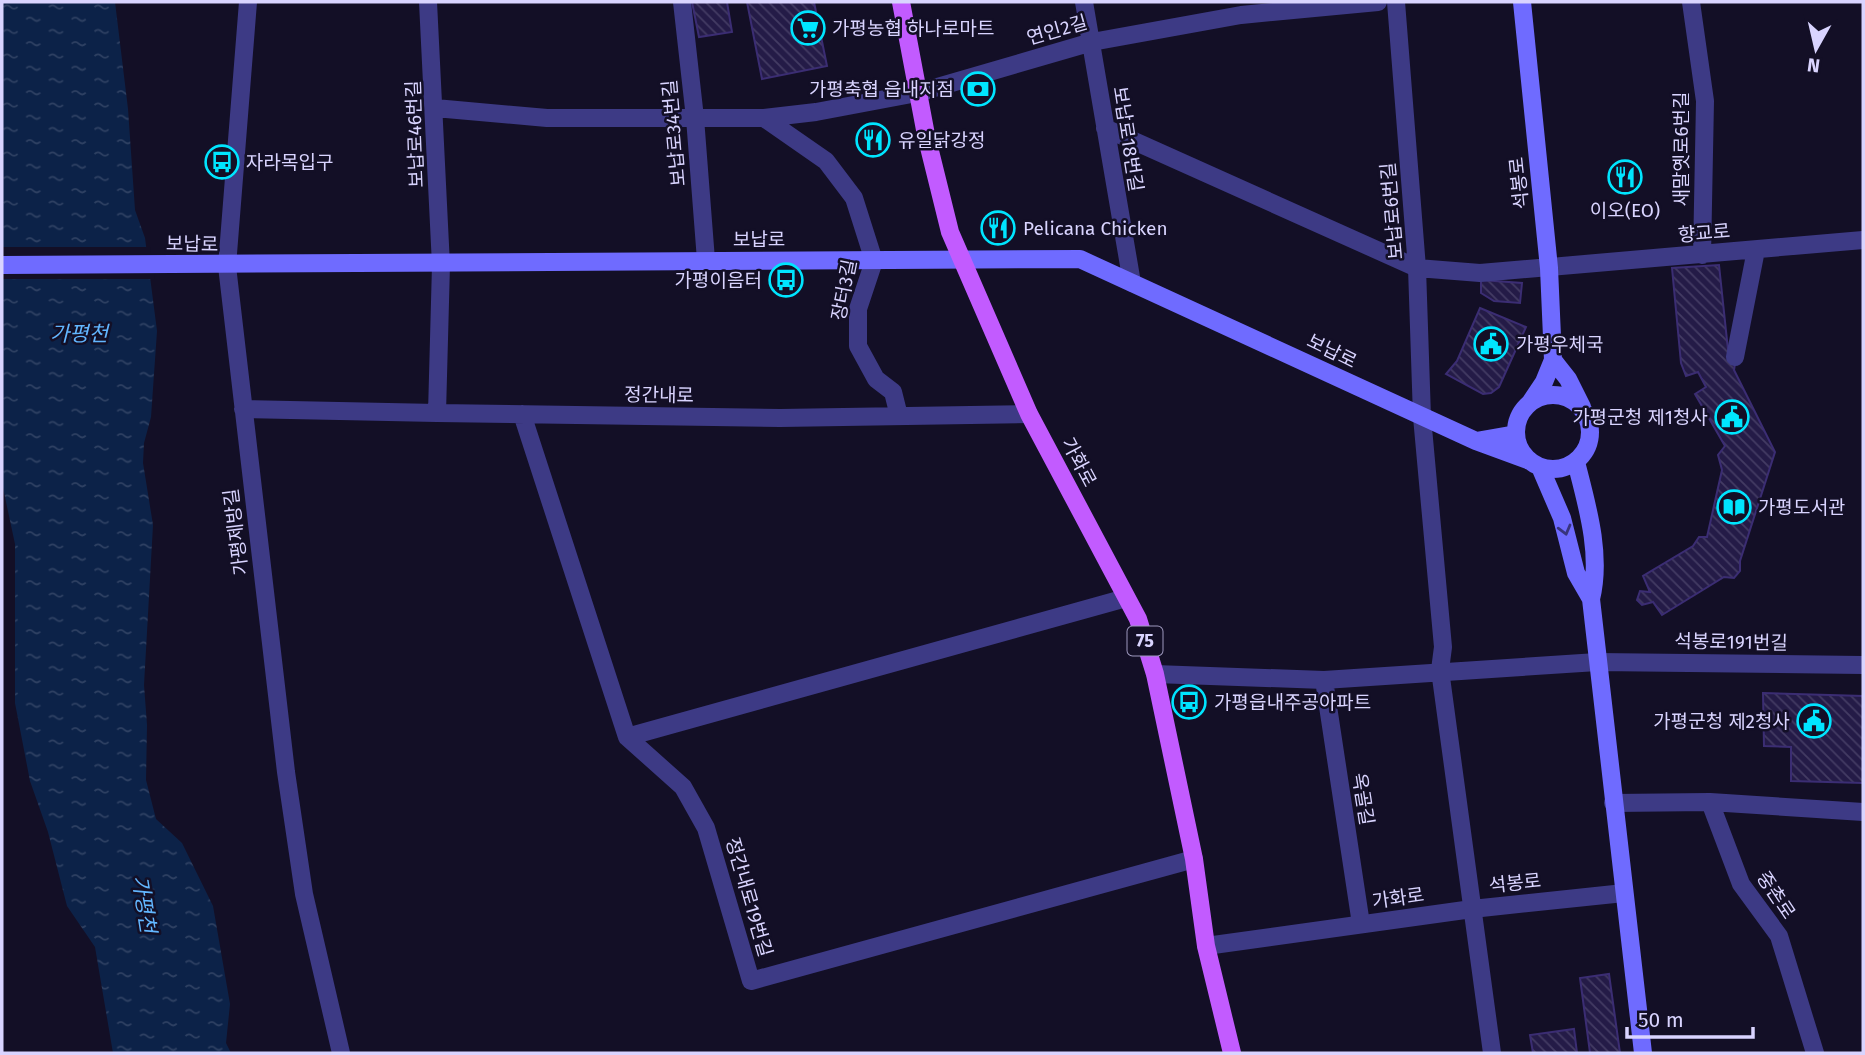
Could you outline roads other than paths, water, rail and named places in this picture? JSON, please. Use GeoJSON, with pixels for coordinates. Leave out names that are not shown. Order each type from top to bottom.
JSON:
{"type":"FeatureCollection","features":[{"type":"Feature","properties":{"kind":"main road","name":"가화로"},"geometry":{"type":"LineString","coordinates":[[901,2],[917,93],[950,232],[1029,414],[1138,619],[1155,674],[1194,859],[1206,946],[1232,1053]]}},
{"type":"Feature","properties":{"kind":"main road","name":"석봉로"},"geometry":{"type":"LineString","coordinates":[[1521,2],[1549,268],[1553,360]]}},
{"type":"Feature","properties":{"kind":"main road","name":"보납로"},"geometry":{"type":"LineString","coordinates":[[2,265],[441,265],[706,260],[1080,259],[1422,417],[1535,464]]}},
{"type":"Feature","properties":{"kind":"main road"},"geometry":{"type":"LineString","coordinates":[[1553,360],[1544,383],[1517,423],[1516,435],[1518,445],[1535,464],[1562,517],[1576,573],[1591,599]]}},
{"type":"Feature","properties":{"kind":"main road"},"geometry":{"type":"LineString","coordinates":[[1535,464],[1559,469],[1576,462],[1590,439],[1585,413],[1568,379],[1553,360]]}},
{"type":"Feature","properties":{"kind":"main road"},"geometry":{"type":"LineString","coordinates":[[1530,403],[1553,395],[1566,397],[1585,413]]}},
{"type":"Feature","properties":{"kind":"main road"},"geometry":{"type":"LineString","coordinates":[[1476,441],[1516,435]]}},
{"type":"Feature","properties":{"kind":"main road"},"geometry":{"type":"LineString","coordinates":[[1576,462],[1587,503],[1597,577],[1591,599],[1597,662],[1643,1053]]}},
{"type":"Feature","properties":{"kind":"street","name":"가평제방길"},"geometry":{"type":"LineString","coordinates":[[248,2],[227,266],[284,760],[302,881],[341,1053]]}},
{"type":"Feature","properties":{"kind":"street","name":"보납로46번길"},"geometry":{"type":"LineString","coordinates":[[429,2],[441,265]]}},
{"type":"Feature","properties":{"kind":"street","name":"보납로34번길"},"geometry":{"type":"LineString","coordinates":[[681,2],[695,118],[706,260]]}},
{"type":"Feature","properties":{"kind":"street","name":"보납로18번길"},"geometry":{"type":"LineString","coordinates":[[1084,2],[1132,283]]}},
{"type":"Feature","properties":{"kind":"street","name":"연인2길"},"geometry":{"type":"LineString","coordinates":[[917,93],[1092,42],[1240,8],[1378,2]]}},
{"type":"Feature","properties":{"kind":"street","name":"보납로6번길"},"geometry":{"type":"LineString","coordinates":[[1396,2],[1417,268],[1422,417],[1443,648],[1440,670]]}},
{"type":"Feature","properties":{"kind":"street","name":"새말옛로6번길"},"geometry":{"type":"LineString","coordinates":[[1690,2],[1704,101],[1702,255]]}},
{"type":"Feature","properties":{"kind":"street"},"geometry":{"type":"LineString","coordinates":[[435,108],[547,118],[764,118],[816,112],[917,93]]}},
{"type":"Feature","properties":{"kind":"street","name":"장터3길"},"geometry":{"type":"LineString","coordinates":[[764,118],[803,142],[837,172],[854,198],[874,261],[858,310],[858,346],[876,379],[893,392],[899,416]]}},
{"type":"Feature","properties":{"kind":"street","name":"향교로"},"geometry":{"type":"LineString","coordinates":[[1105,128],[1417,268],[1480,273],[1863,240]]}},
{"type":"Feature","properties":{"kind":"street"},"geometry":{"type":"LineString","coordinates":[[1735,357],[1756,250]]}},
{"type":"Feature","properties":{"kind":"street"},"geometry":{"type":"LineString","coordinates":[[437,413],[441,265]]}},
{"type":"Feature","properties":{"kind":"street","name":"정간내로"},"geometry":{"type":"LineString","coordinates":[[243,409],[780,418],[1029,414]]}},
{"type":"Feature","properties":{"kind":"street","name":"정간내로19번길"},"geometry":{"type":"LineString","coordinates":[[522,414],[627,737],[682,787],[706,828],[751,981],[1194,859]]}},
{"type":"Feature","properties":{"kind":"street"},"geometry":{"type":"LineString","coordinates":[[627,737],[1126,598]]}},
{"type":"Feature","properties":{"kind":"street"},"geometry":{"type":"LineString","coordinates":[[1155,674],[1324,680],[1440,670],[1597,662]]}},
{"type":"Feature","properties":{"kind":"street","name":"석봉로191번길"},"geometry":{"type":"LineString","coordinates":[[1597,662],[1863,665]]}},
{"type":"Feature","properties":{"kind":"street"},"geometry":{"type":"LineString","coordinates":[[1440,670],[1472,909]]}},
{"type":"Feature","properties":{"kind":"street","name":"옥골길"},"geometry":{"type":"LineString","coordinates":[[1324,680],[1361,924]]}},
{"type":"Feature","properties":{"kind":"street"},"geometry":{"type":"LineString","coordinates":[[1613,803],[1710,802],[1863,812]]}},
{"type":"Feature","properties":{"kind":"street","name":"중촌로"},"geometry":{"type":"LineString","coordinates":[[1710,802],[1741,884],[1779,936],[1815,1053]]}},
{"type":"Feature","properties":{"kind":"street","name":"석봉로"},"geometry":{"type":"LineString","coordinates":[[1492,1053],[1472,909],[1624,893]]}},
{"type":"Feature","properties":{"kind":"street","name":"가화로"},"geometry":{"type":"LineString","coordinates":[[1206,946],[1472,909]]}},
{"type":"Feature","properties":{"kind":"water","name":"가평천"},"geometry":{"type":"Polygon","coordinates":[[[2,2],[115,2],[128,109],[135,210],[145,238],[157,331],[151,417],[144,443],[143,463],[153,525],[144,685],[147,725],[146,780],[156,819],[182,843],[213,906],[230,1004],[226,1043],[231,1053],[113,1053],[95,947],[67,906],[48,832],[30,781],[15,703],[15,544],[2,483],[2,2]]]}},
{"type":"Feature","properties":{"kind":"place","name":"가평농협 하나로마트"},"geometry":{"type":"Point","coordinates":[808,28]}},
{"type":"Feature","properties":{"kind":"place","name":"가평축협 읍내지점"},"geometry":{"type":"Point","coordinates":[978,89]}},
{"type":"Feature","properties":{"kind":"place","name":"유일닭강정"},"geometry":{"type":"Point","coordinates":[873,140]}},
{"type":"Feature","properties":{"kind":"place","name":"자라목입구"},"geometry":{"type":"Point","coordinates":[222,162]}},
{"type":"Feature","properties":{"kind":"place","name":"이오(EO)"},"geometry":{"type":"Point","coordinates":[1625,177]}},
{"type":"Feature","properties":{"kind":"place","name":"Pelicana Chicken"},"geometry":{"type":"Point","coordinates":[998,228]}},
{"type":"Feature","properties":{"kind":"place","name":"가평이음터"},"geometry":{"type":"Point","coordinates":[786,280]}},
{"type":"Feature","properties":{"kind":"place","name":"가평우체국"},"geometry":{"type":"Point","coordinates":[1491,344]}},
{"type":"Feature","properties":{"kind":"place","name":"가평군청 제1청사"},"geometry":{"type":"Point","coordinates":[1732,417]}},
{"type":"Feature","properties":{"kind":"place","name":"가평도서관"},"geometry":{"type":"Point","coordinates":[1734,507]}},
{"type":"Feature","properties":{"kind":"place","name":"가평읍내주공아파트"},"geometry":{"type":"Point","coordinates":[1189,702]}},
{"type":"Feature","properties":{"kind":"place","name":"가평군청 제2청사"},"geometry":{"type":"Point","coordinates":[1814,721]}}]}
